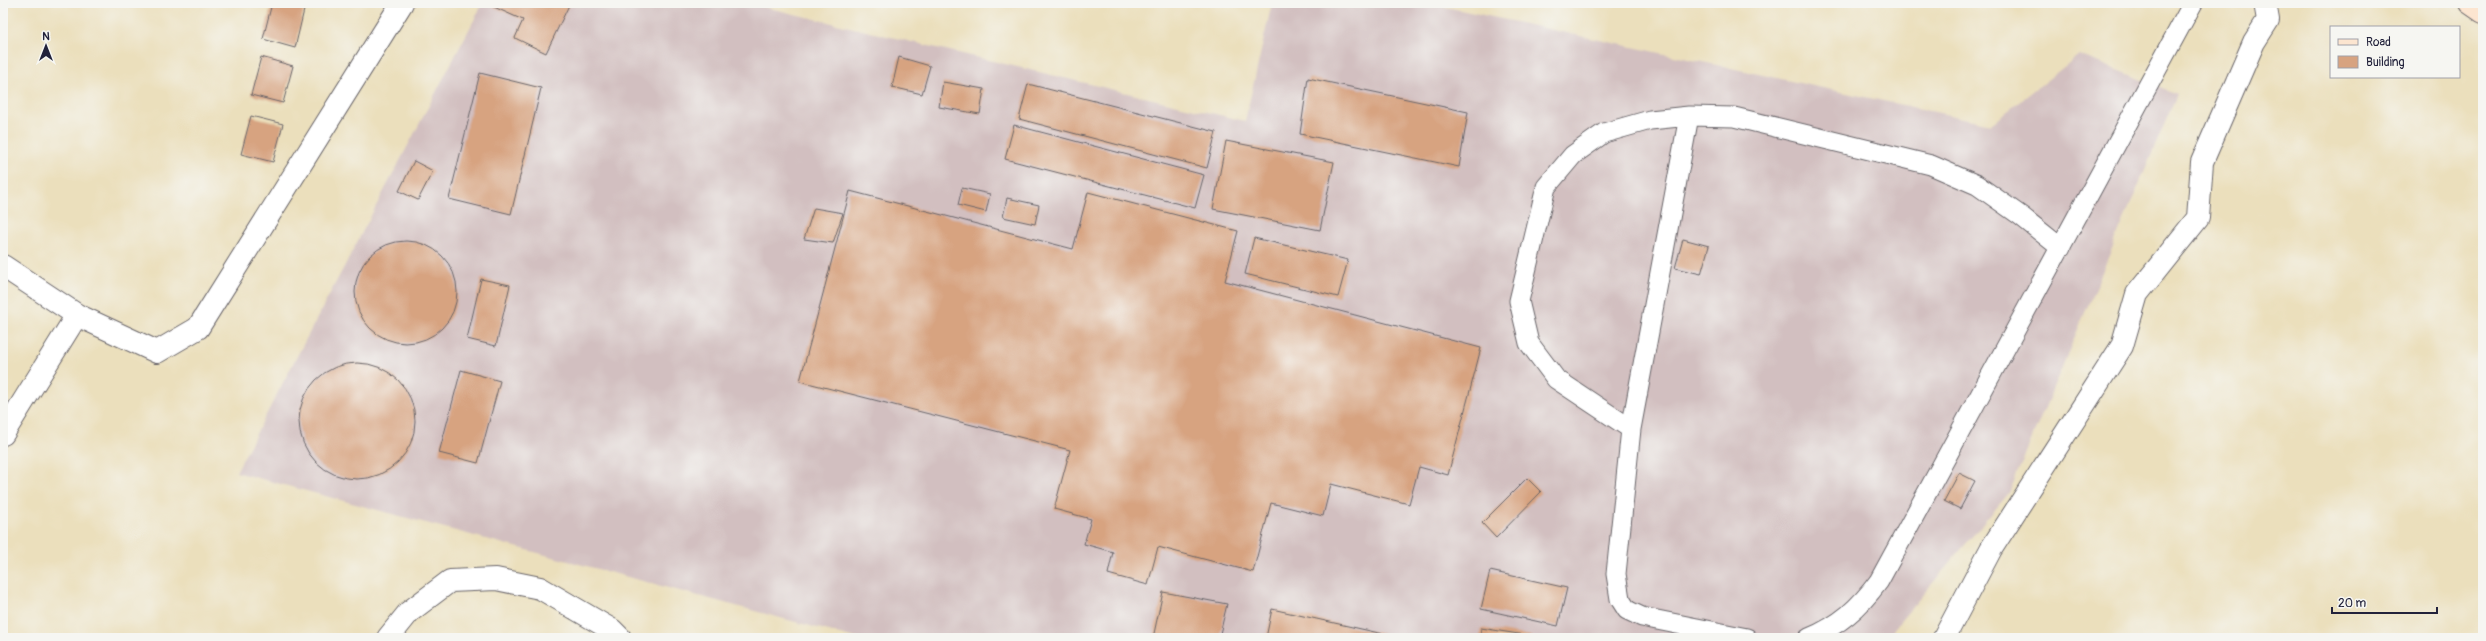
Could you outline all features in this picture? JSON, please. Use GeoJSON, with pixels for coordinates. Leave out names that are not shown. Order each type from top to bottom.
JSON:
{"type":"FeatureCollection","features":[{"type":"Feature","properties":{"kind":"street"},"geometry":{"type":"LineString","coordinates":[[3,266],[77,315],[157,352],[198,328],[402,3]]}},
{"type":"Feature","properties":{"kind":"street"},"geometry":{"type":"LineString","coordinates":[[1944,638],[1991,549],[2122,346],[2137,294],[2198,218],[2202,162],[2254,42],[2268,20],[2264,3]]}},
{"type":"Feature","properties":{"kind":"street"},"geometry":{"type":"LineString","coordinates":[[2470,3],[2483,12]]}},
{"type":"Feature","properties":{"kind":"street"},"geometry":{"type":"LineString","coordinates":[[3,434],[77,315]]}},
{"type":"Feature","properties":{"kind":"street"},"geometry":{"type":"LineString","coordinates":[[388,638],[409,612],[450,581],[496,579],[540,588],[612,630],[620,638]]}},
{"type":"Feature","properties":{"kind":"lane"},"geometry":{"type":"LineString","coordinates":[[1809,638],[1832,627],[1861,605],[1879,581],[2193,3]]}},
{"type":"Feature","properties":{"kind":"lane"},"geometry":{"type":"LineString","coordinates":[[1631,430],[1556,379],[1529,344],[1519,301],[1546,187],[1573,154],[1604,133],[1650,120],[1689,116],[1734,117],[1931,165],[1978,185],[2021,216],[2061,248]]}},
{"type":"Feature","properties":{"kind":"lane"},"geometry":{"type":"LineString","coordinates":[[1689,116],[1631,430],[1616,574],[1620,599],[1628,610],[1642,617],[1747,638]]}},
{"type":"Feature","properties":{"kind":"shaded area"},"geometry":{"type":"Polygon","coordinates":[[[483,3],[748,3],[1245,121],[1272,3],[1427,3],[1991,124],[2079,55],[2177,94],[2009,493],[1886,638],[855,638],[236,472],[483,3]]]}},
{"type":"Feature","properties":{"kind":"building"},"geometry":{"type":"Polygon","coordinates":[[[272,3],[304,10],[295,48],[263,39],[272,3]]]}},
{"type":"Feature","properties":{"kind":"building"},"geometry":{"type":"Polygon","coordinates":[[[485,3],[570,3],[546,53],[515,38],[523,20],[485,3]]]}},
{"type":"Feature","properties":{"kind":"building"},"geometry":{"type":"Polygon","coordinates":[[[261,57],[293,66],[283,103],[251,95],[261,57]]]}},
{"type":"Feature","properties":{"kind":"building"},"geometry":{"type":"Polygon","coordinates":[[[899,57],[930,66],[922,94],[892,87],[899,57]]]}},
{"type":"Feature","properties":{"kind":"building"},"geometry":{"type":"Polygon","coordinates":[[[480,73],[541,88],[511,214],[449,199],[480,73]]]}},
{"type":"Feature","properties":{"kind":"building"},"geometry":{"type":"Polygon","coordinates":[[[1308,78],[1468,112],[1459,167],[1300,134],[1308,78]]]}},
{"type":"Feature","properties":{"kind":"building"},"geometry":{"type":"Polygon","coordinates":[[[943,82],[984,89],[980,114],[939,107],[943,82]]]}},
{"type":"Feature","properties":{"kind":"building"},"geometry":{"type":"Polygon","coordinates":[[[1028,84],[1216,132],[1207,168],[1019,119],[1028,84]]]}},
{"type":"Feature","properties":{"kind":"building"},"geometry":{"type":"Polygon","coordinates":[[[251,116],[283,124],[273,162],[241,154],[251,116]]]}},
{"type":"Feature","properties":{"kind":"building"},"geometry":{"type":"Polygon","coordinates":[[[1014,125],[1204,175],[1195,208],[1005,159],[1014,125]]]}},
{"type":"Feature","properties":{"kind":"building"},"geometry":{"type":"Polygon","coordinates":[[[1226,141],[1334,162],[1320,230],[1213,209],[1226,141]]]}},
{"type":"Feature","properties":{"kind":"building"},"geometry":{"type":"Polygon","coordinates":[[[414,161],[433,171],[418,200],[399,191],[414,161]]]}},
{"type":"Feature","properties":{"kind":"building"},"geometry":{"type":"Polygon","coordinates":[[[962,188],[990,194],[986,212],[958,205],[962,188]]]}},
{"type":"Feature","properties":{"kind":"building"},"geometry":{"type":"Polygon","coordinates":[[[850,191],[1073,249],[1088,192],[1238,231],[1225,281],[1481,348],[1448,475],[1419,467],[1409,504],[1331,484],[1323,516],[1271,503],[1253,572],[1158,547],[1148,585],[1108,574],[1113,552],[1084,544],[1091,519],[1054,509],[1070,450],[800,381],[850,191]]]}},
{"type":"Feature","properties":{"kind":"building"},"geometry":{"type":"Polygon","coordinates":[[[1007,198],[1039,205],[1035,224],[1003,217],[1007,198]]]}},
{"type":"Feature","properties":{"kind":"building"},"geometry":{"type":"Polygon","coordinates":[[[814,208],[843,213],[833,243],[804,239],[814,208]]]}},
{"type":"Feature","properties":{"kind":"building"},"geometry":{"type":"Polygon","coordinates":[[[1254,238],[1348,260],[1338,297],[1245,274],[1254,238]]]}},
{"type":"Feature","properties":{"kind":"building"},"geometry":{"type":"Polygon","coordinates":[[[1683,239],[1709,246],[1701,274],[1675,268],[1683,239]]]}},
{"type":"Feature","properties":{"kind":"building"},"geometry":{"type":"Polygon","coordinates":[[[406,241],[425,245],[442,256],[453,273],[457,292],[453,311],[442,328],[425,339],[406,343],[387,339],[370,328],[359,311],[355,292],[359,273],[370,256],[387,245],[406,241]]]}},
{"type":"Feature","properties":{"kind":"building"},"geometry":{"type":"Polygon","coordinates":[[[481,279],[510,285],[496,346],[467,339],[481,279]]]}},
{"type":"Feature","properties":{"kind":"building"},"geometry":{"type":"Polygon","coordinates":[[[357,363],[379,368],[398,380],[410,399],[415,421],[410,443],[398,462],[379,474],[357,479],[335,474],[316,462],[304,443],[299,421],[304,399],[316,380],[335,368],[357,363]]]}},
{"type":"Feature","properties":{"kind":"building"},"geometry":{"type":"Polygon","coordinates":[[[461,370],[500,381],[478,463],[439,453],[461,370]]]}},
{"type":"Feature","properties":{"kind":"building"},"geometry":{"type":"Polygon","coordinates":[[[1959,473],[1975,481],[1960,509],[1944,501],[1959,473]]]}},
{"type":"Feature","properties":{"kind":"building"},"geometry":{"type":"Polygon","coordinates":[[[1527,478],[1541,492],[1496,538],[1482,523],[1527,478]]]}},
{"type":"Feature","properties":{"kind":"building"},"geometry":{"type":"Polygon","coordinates":[[[1490,571],[1567,588],[1558,626],[1481,609],[1490,571]]]}},
{"type":"Feature","properties":{"kind":"building"},"geometry":{"type":"Polygon","coordinates":[[[1163,592],[1227,604],[1219,638],[1153,638],[1163,592]]]}},
{"type":"Feature","properties":{"kind":"building"},"geometry":{"type":"Polygon","coordinates":[[[1272,609],[1388,635],[1387,638],[1266,638],[1272,609]]]}},
{"type":"Feature","properties":{"kind":"building"},"geometry":{"type":"Polygon","coordinates":[[[1481,628],[1531,636],[1531,638],[1480,638],[1481,628]]]}}]}
